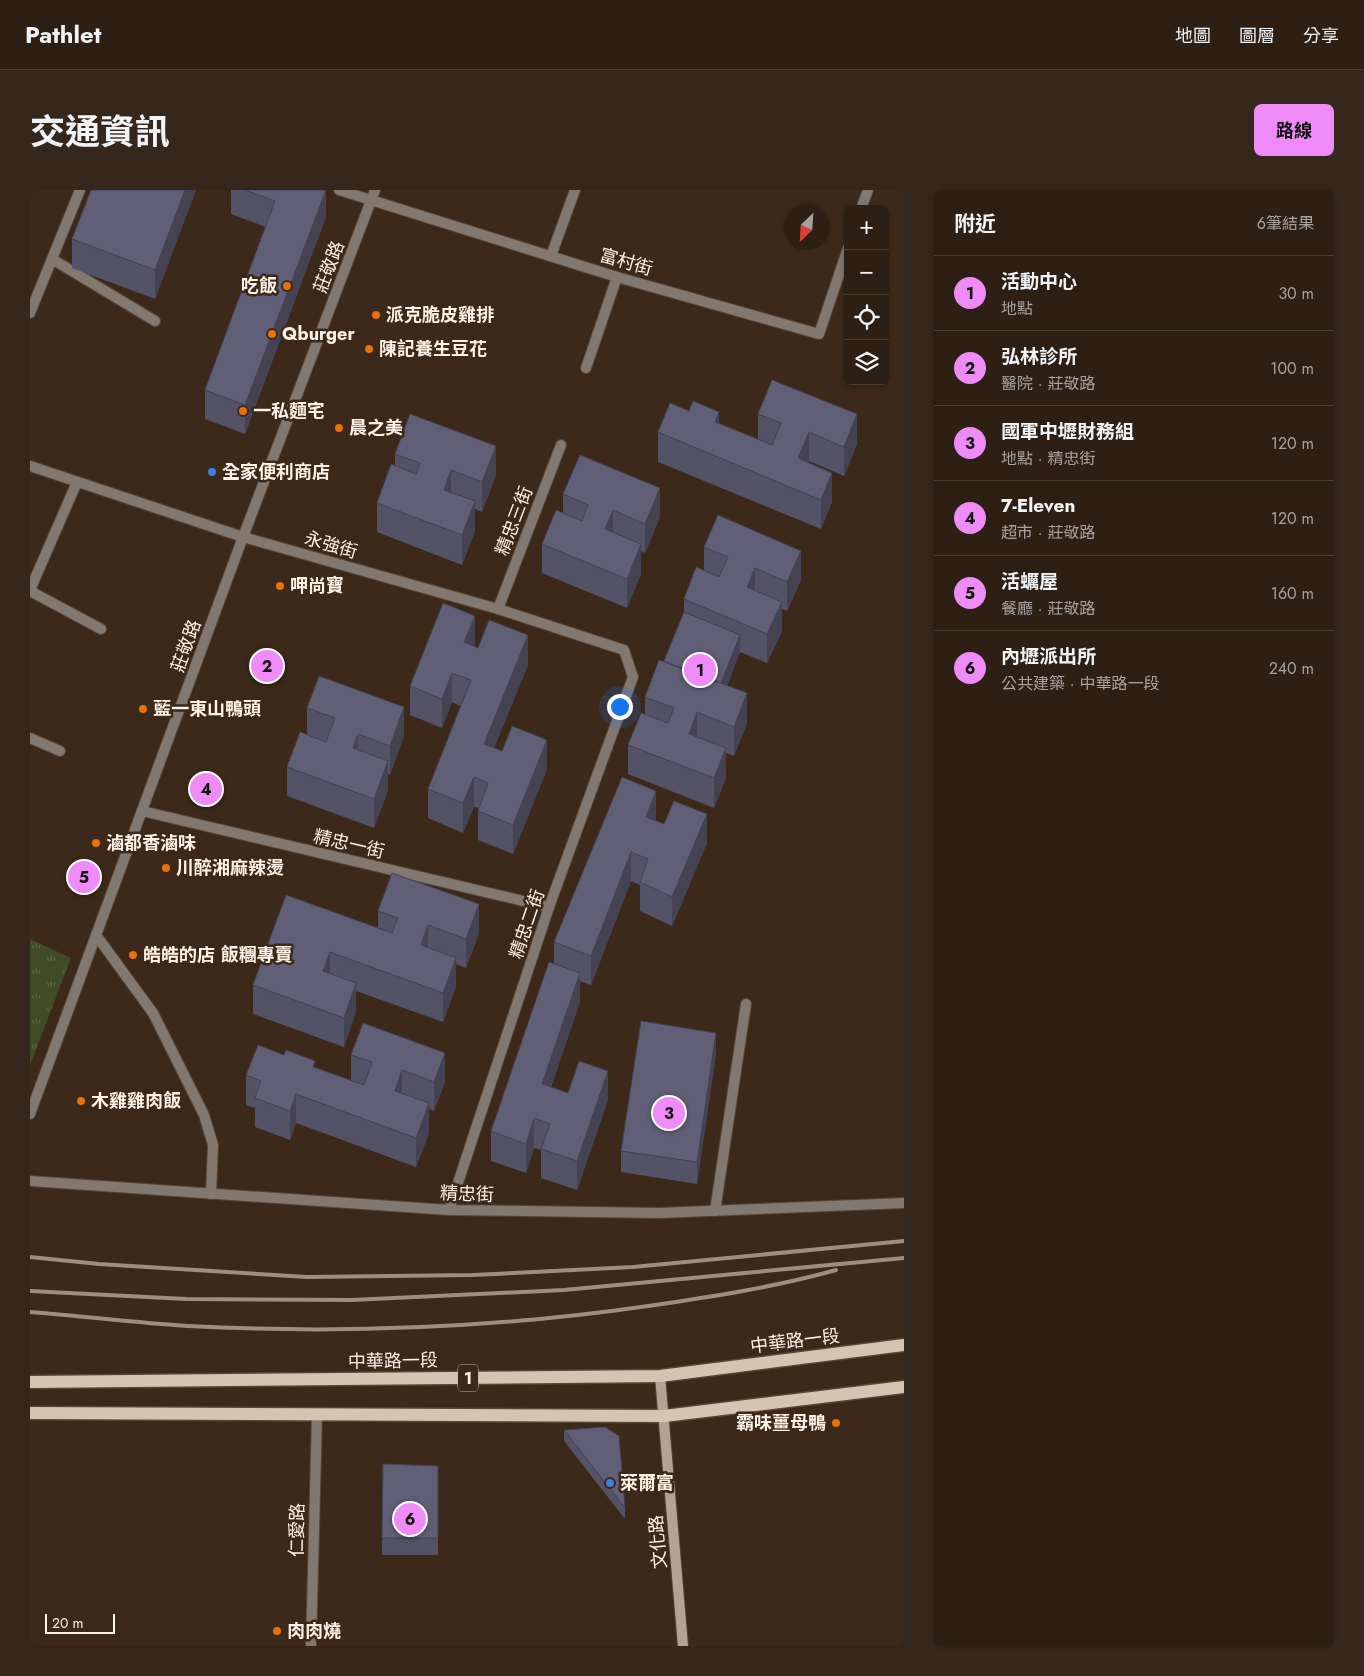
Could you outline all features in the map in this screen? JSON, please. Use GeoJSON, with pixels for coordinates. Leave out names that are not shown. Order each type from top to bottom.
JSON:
{"type":"FeatureCollection","features":[{"type":"Feature","properties":{"kind":"main road","name":"中華路一段"},"geometry":{"type":"LineString","coordinates":[[30,1382],[660,1376],[904,1345]]}},
{"type":"Feature","properties":{"kind":"main road","name":"1"},"geometry":{"type":"LineString","coordinates":[[30,1413],[664,1416],[904,1387]]}},
{"type":"Feature","properties":{"kind":"street"},"geometry":{"type":"LineString","coordinates":[[30,313],[80,190]]}},
{"type":"Feature","properties":{"kind":"street","name":"富村街"},"geometry":{"type":"LineString","coordinates":[[339,190],[617,277],[819,334],[847,250]]}},
{"type":"Feature","properties":{"kind":"street","name":"莊敬路"},"geometry":{"type":"LineString","coordinates":[[30,1114],[243,537],[375,190]]}},
{"type":"Feature","properties":{"kind":"street"},"geometry":{"type":"LineString","coordinates":[[551,256],[575,190]]}},
{"type":"Feature","properties":{"kind":"street"},"geometry":{"type":"LineString","coordinates":[[862,205],[868,190]]}},
{"type":"Feature","properties":{"kind":"street"},"geometry":{"type":"LineString","coordinates":[[52,259],[155,321]]}},
{"type":"Feature","properties":{"kind":"street"},"geometry":{"type":"LineString","coordinates":[[586,368],[617,277]]}},
{"type":"Feature","properties":{"kind":"street","name":"精忠三街"},"geometry":{"type":"LineString","coordinates":[[498,609],[561,445]]}},
{"type":"Feature","properties":{"kind":"street","name":"永強街"},"geometry":{"type":"LineString","coordinates":[[30,466],[243,537],[498,609],[624,650]]}},
{"type":"Feature","properties":{"kind":"street"},"geometry":{"type":"LineString","coordinates":[[77,482],[30,590],[101,629]]}},
{"type":"Feature","properties":{"kind":"street","name":"精忠二街"},"geometry":{"type":"LineString","coordinates":[[449,1210],[549,907],[633,677],[624,650]]}},
{"type":"Feature","properties":{"kind":"street"},"geometry":{"type":"LineString","coordinates":[[30,738],[60,751]]}},
{"type":"Feature","properties":{"kind":"street","name":"精忠一街"},"geometry":{"type":"LineString","coordinates":[[142,811],[549,907]]}},
{"type":"Feature","properties":{"kind":"street"},"geometry":{"type":"LineString","coordinates":[[96,935],[153,1013],[204,1115],[213,1145],[210,1194]]}},
{"type":"Feature","properties":{"kind":"street"},"geometry":{"type":"LineString","coordinates":[[715,1211],[746,1004]]}},
{"type":"Feature","properties":{"kind":"street","name":"精忠街"},"geometry":{"type":"LineString","coordinates":[[30,1181],[449,1210],[659,1213],[904,1203]]}},
{"type":"Feature","properties":{"kind":"street","name":"文化路"},"geometry":{"type":"LineString","coordinates":[[660,1376],[683,1646]]}},
{"type":"Feature","properties":{"kind":"street","name":"仁愛路"},"geometry":{"type":"LineString","coordinates":[[311,1646],[317,1414]]}},
{"type":"Feature","properties":{"kind":"green space"},"geometry":{"type":"Polygon","coordinates":[[[30,939],[71,958],[30,1065],[30,939]]]}},
{"type":"Feature","properties":{"kind":"building"},"geometry":{"type":"Polygon","coordinates":[[[91,190],[185,190],[155,270],[72,239],[91,190]]]}},
{"type":"Feature","properties":{"kind":"building"},"geometry":{"type":"Polygon","coordinates":[[[245,190],[326,190],[245,405],[205,390],[275,201],[245,190]]]}},
{"type":"Feature","properties":{"kind":"building"},"geometry":{"type":"Polygon","coordinates":[[[772,380],[857,414],[844,447],[809,432],[798,458],[832,473],[821,500],[658,432],[670,403],[689,411],[693,401],[719,412],[715,422],[772,445],[781,423],[758,414],[772,380]]]}},
{"type":"Feature","properties":{"kind":"building"},"geometry":{"type":"Polygon","coordinates":[[[410,414],[496,446],[482,482],[451,470],[444,490],[475,501],[462,535],[377,503],[391,464],[416,474],[420,463],[395,454],[410,414]]]}},
{"type":"Feature","properties":{"kind":"building"},"geometry":{"type":"Polygon","coordinates":[[[580,455],[660,488],[645,524],[613,510],[605,529],[641,544],[627,579],[542,544],[556,510],[582,521],[588,505],[563,494],[580,455]]]}},
{"type":"Feature","properties":{"kind":"building"},"geometry":{"type":"Polygon","coordinates":[[[718,515],[801,551],[787,582],[755,568],[747,587],[782,602],[767,634],[684,599],[696,567],[719,577],[728,557],[704,547],[718,515]]]}},
{"type":"Feature","properties":{"kind":"building"},"geometry":{"type":"Polygon","coordinates":[[[443,603],[475,616],[464,642],[478,648],[489,620],[528,635],[484,744],[502,751],[512,726],[547,740],[513,825],[478,811],[488,783],[474,777],[463,803],[428,789],[471,680],[452,673],[442,699],[410,686],[443,603]]]}},
{"type":"Feature","properties":{"kind":"building"},"geometry":{"type":"Polygon","coordinates":[[[684,612],[740,635],[721,683],[664,661],[684,612]]]}},
{"type":"Feature","properties":{"kind":"building"},"geometry":{"type":"Polygon","coordinates":[[[659,660],[747,693],[734,727],[697,712],[689,734],[726,748],[714,778],[628,745],[641,713],[668,723],[674,708],[645,697],[659,660]]]}},
{"type":"Feature","properties":{"kind":"building"},"geometry":{"type":"Polygon","coordinates":[[[319,676],[404,707],[390,746],[358,734],[353,748],[388,761],[374,799],[287,767],[300,732],[326,742],[335,718],[307,708],[319,676]]]}},
{"type":"Feature","properties":{"kind":"building"},"geometry":{"type":"Polygon","coordinates":[[[622,777],[656,791],[646,817],[664,824],[674,801],[707,814],[672,897],[640,882],[648,859],[631,852],[591,956],[554,942],[622,777]]]}},
{"type":"Feature","properties":{"kind":"building"},"geometry":{"type":"Polygon","coordinates":[[[392,873],[479,904],[466,939],[428,925],[421,945],[456,958],[443,993],[330,952],[323,971],[356,983],[344,1018],[253,985],[286,895],[392,933],[398,918],[378,911],[392,873]]]}},
{"type":"Feature","properties":{"kind":"building"},"geometry":{"type":"Polygon","coordinates":[[[549,962],[580,973],[542,1084],[568,1093],[579,1061],[608,1071],[577,1161],[541,1149],[550,1124],[534,1118],[526,1144],[491,1131],[549,962]]]}},
{"type":"Feature","properties":{"kind":"building"},"geometry":{"type":"Polygon","coordinates":[[[641,1021],[716,1033],[697,1162],[621,1151],[641,1021]]]}},
{"type":"Feature","properties":{"kind":"building"},"geometry":{"type":"Polygon","coordinates":[[[363,1023],[445,1053],[434,1082],[402,1070],[395,1091],[429,1103],[416,1138],[296,1094],[290,1111],[255,1098],[261,1081],[246,1075],[258,1045],[284,1055],[286,1050],[315,1061],[313,1067],[364,1085],[372,1062],[351,1055],[363,1023]]]}},
{"type":"Feature","properties":{"kind":"building","name":"萊爾富"},"geometry":{"type":"Polygon","coordinates":[[[605,1427],[619,1436],[625,1508],[564,1430],[605,1427]]]}},
{"type":"Feature","properties":{"kind":"building"},"geometry":{"type":"Polygon","coordinates":[[[383,1464],[438,1466],[438,1538],[382,1538],[383,1464]]]}},
{"type":"Feature","properties":{"kind":"railway"},"geometry":{"type":"LineString","coordinates":[[30,1257],[99,1264],[307,1277],[473,1275],[633,1267],[904,1241]]}},
{"type":"Feature","properties":{"kind":"railway"},"geometry":{"type":"LineString","coordinates":[[30,1291],[186,1299],[352,1300],[564,1290],[904,1258]]}},
{"type":"Feature","properties":{"kind":"railway"},"geometry":{"type":"LineString","coordinates":[[30,1312],[188,1326],[303,1329],[419,1327],[534,1320],[591,1314],[719,1295],[836,1270]]}},
{"type":"Feature","properties":{"kind":"place","name":"吃飯"},"geometry":{"type":"Point","coordinates":[287,286]}},
{"type":"Feature","properties":{"kind":"place","name":"派克脆皮雞排"},"geometry":{"type":"Point","coordinates":[376,315]}},
{"type":"Feature","properties":{"kind":"place","name":"Qburger"},"geometry":{"type":"Point","coordinates":[272,334]}},
{"type":"Feature","properties":{"kind":"place","name":"陳記養生豆花"},"geometry":{"type":"Point","coordinates":[369,349]}},
{"type":"Feature","properties":{"kind":"place","name":"一私麵宅"},"geometry":{"type":"Point","coordinates":[243,411]}},
{"type":"Feature","properties":{"kind":"place","name":"晨之美"},"geometry":{"type":"Point","coordinates":[339,428]}},
{"type":"Feature","properties":{"kind":"place","name":"全家便利商店"},"geometry":{"type":"Point","coordinates":[212,472]}},
{"type":"Feature","properties":{"kind":"place","name":"呷尚寶"},"geometry":{"type":"Point","coordinates":[280,586]}},
{"type":"Feature","properties":{"kind":"place","name":"弘林診所"},"geometry":{"type":"Point","coordinates":[267,666]}},
{"type":"Feature","properties":{"kind":"place","name":"活動中心"},"geometry":{"type":"Point","coordinates":[700,670]}},
{"type":"Feature","properties":{"kind":"place","name":"藍一東山鴨頭"},"geometry":{"type":"Point","coordinates":[143,709]}},
{"type":"Feature","properties":{"kind":"place","name":"7-Eleven"},"geometry":{"type":"Point","coordinates":[206,789]}},
{"type":"Feature","properties":{"kind":"place","name":"滷都香滷味"},"geometry":{"type":"Point","coordinates":[96,843]}},
{"type":"Feature","properties":{"kind":"place","name":"川醉湘麻辣燙"},"geometry":{"type":"Point","coordinates":[166,868]}},
{"type":"Feature","properties":{"kind":"place","name":"活蠣屋"},"geometry":{"type":"Point","coordinates":[84,877]}},
{"type":"Feature","properties":{"kind":"place","name":"皓皓的店 飯糰專賣"},"geometry":{"type":"Point","coordinates":[133,955]}},
{"type":"Feature","properties":{"kind":"place","name":"木雞雞肉飯"},"geometry":{"type":"Point","coordinates":[81,1101]}},
{"type":"Feature","properties":{"kind":"place","name":"國軍中壢財務組"},"geometry":{"type":"Point","coordinates":[669,1113]}},
{"type":"Feature","properties":{"kind":"place","name":"霸味薑母鴨"},"geometry":{"type":"Point","coordinates":[836,1423]}},
{"type":"Feature","properties":{"kind":"place","name":"萊爾富"},"geometry":{"type":"Point","coordinates":[610,1483]}},
{"type":"Feature","properties":{"kind":"place","name":"內壢派出所"},"geometry":{"type":"Point","coordinates":[410,1519]}},
{"type":"Feature","properties":{"kind":"place","name":"肉肉燒"},"geometry":{"type":"Point","coordinates":[277,1631]}}]}
